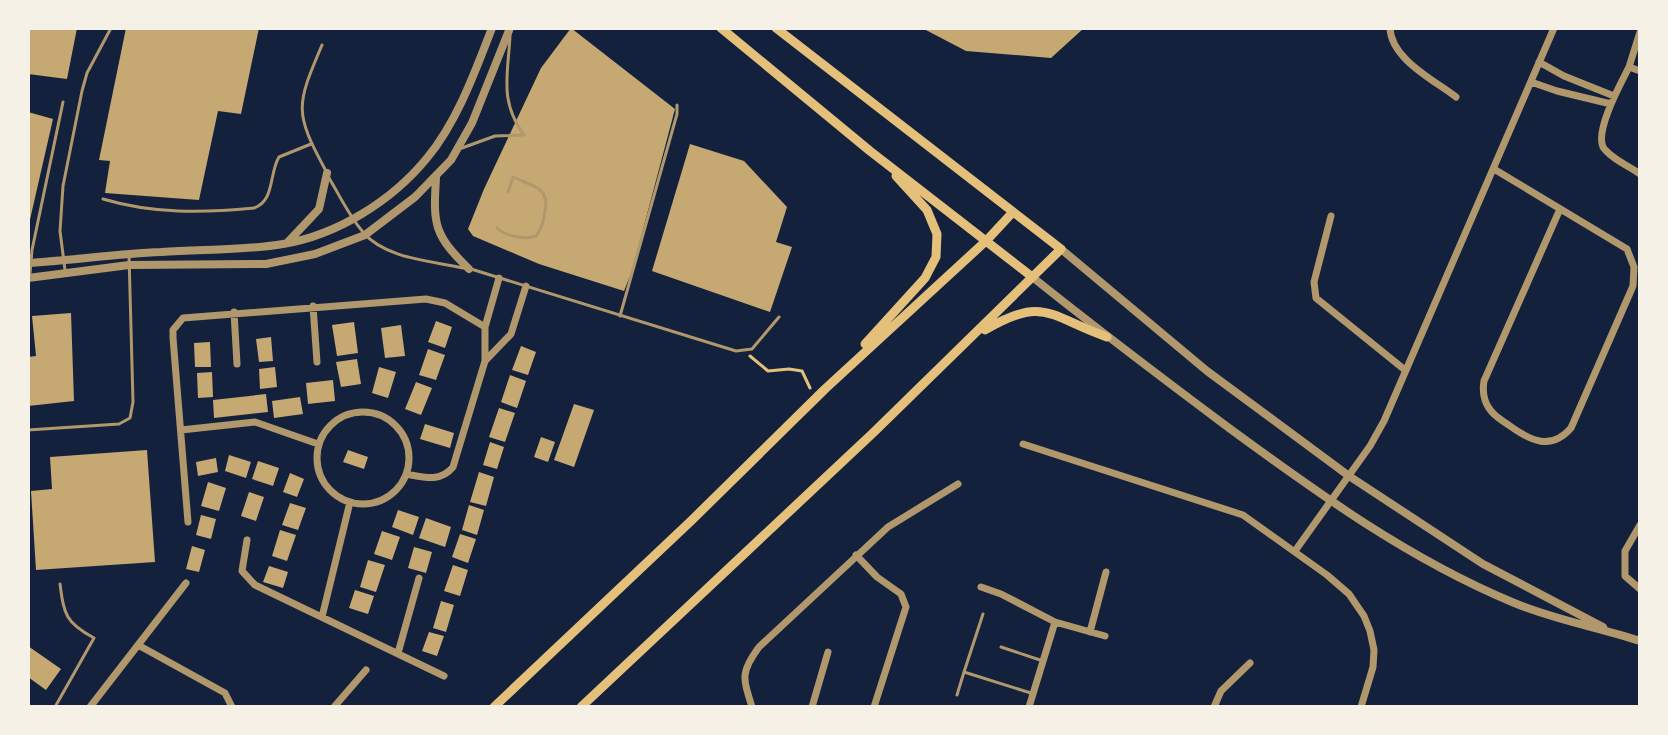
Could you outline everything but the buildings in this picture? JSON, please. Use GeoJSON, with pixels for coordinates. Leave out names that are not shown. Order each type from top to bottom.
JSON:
{"type":"FeatureCollection","features":[{"type":"Feature","properties":{"kind":"main road"},"geometry":{"type":"LineString","coordinates":[[721,28],[870,151],[1031,276]]}},
{"type":"Feature","properties":{"kind":"main road"},"geometry":{"type":"LineString","coordinates":[[581,707],[975,335],[1061,249],[776,28]]}},
{"type":"Feature","properties":{"kind":"main road"},"geometry":{"type":"LineString","coordinates":[[825,389],[925,278],[936,257],[937,234],[927,210],[870,151]]}},
{"type":"Feature","properties":{"kind":"main road"},"geometry":{"type":"LineString","coordinates":[[494,707],[1013,212]]}},
{"type":"Feature","properties":{"kind":"main road"},"geometry":{"type":"LineString","coordinates":[[975,335],[1006,317],[1029,310],[1046,311],[1107,337]]}},
{"type":"Feature","properties":{"kind":"street"},"geometry":{"type":"LineString","coordinates":[[29,263],[286,244],[353,219],[387,196],[428,157],[456,111],[492,28]]}},
{"type":"Feature","properties":{"kind":"street"},"geometry":{"type":"LineString","coordinates":[[29,278],[129,265],[176,263],[231,266],[290,261],[336,248],[365,235],[407,204],[436,177],[457,150],[472,123],[510,28]]}},
{"type":"Feature","properties":{"kind":"street"},"geometry":{"type":"LineString","coordinates":[[1390,28],[1391,38],[1399,53],[1456,97]]}},
{"type":"Feature","properties":{"kind":"street"},"geometry":{"type":"LineString","coordinates":[[1295,551],[1384,421],[1554,28]]}},
{"type":"Feature","properties":{"kind":"street"},"geometry":{"type":"LineString","coordinates":[[1640,32],[1603,130],[1604,147],[1640,174]]}},
{"type":"Feature","properties":{"kind":"street"},"geometry":{"type":"LineString","coordinates":[[1539,62],[1613,100]]}},
{"type":"Feature","properties":{"kind":"street"},"geometry":{"type":"LineString","coordinates":[[1629,67],[1640,71]]}},
{"type":"Feature","properties":{"kind":"street"},"geometry":{"type":"LineString","coordinates":[[1531,82],[1557,91],[1613,100]]}},
{"type":"Feature","properties":{"kind":"street"},"geometry":{"type":"LineString","coordinates":[[1494,169],[1627,249],[1635,275],[1571,428],[1557,440],[1540,442],[1530,440],[1493,415],[1484,399],[1484,381],[1560,209]]}},
{"type":"Feature","properties":{"kind":"street"},"geometry":{"type":"LineString","coordinates":[[286,244],[319,209],[327,173]]}},
{"type":"Feature","properties":{"kind":"street"},"geometry":{"type":"LineString","coordinates":[[436,177],[434,209],[437,227],[448,249],[469,269]]}},
{"type":"Feature","properties":{"kind":"street"},"geometry":{"type":"LineString","coordinates":[[1331,216],[1314,290],[1323,306],[1405,370]]}},
{"type":"Feature","properties":{"kind":"street"},"geometry":{"type":"LineString","coordinates":[[1061,249],[1207,371],[1349,476],[1483,564],[1618,634]]}},
{"type":"Feature","properties":{"kind":"street"},"geometry":{"type":"LineString","coordinates":[[1031,276],[1107,337],[1329,502],[1418,556],[1512,602],[1551,617],[1640,641]]}},
{"type":"Feature","properties":{"kind":"street"},"geometry":{"type":"LineString","coordinates":[[406,474],[435,478],[448,473],[453,467],[485,361],[485,327],[499,278]]}},
{"type":"Feature","properties":{"kind":"street"},"geometry":{"type":"LineString","coordinates":[[485,361],[511,334],[526,286]]}},
{"type":"Feature","properties":{"kind":"street"},"geometry":{"type":"LineString","coordinates":[[188,522],[173,330],[183,318],[426,299],[445,303],[485,327]]}},
{"type":"Feature","properties":{"kind":"street"},"geometry":{"type":"LineString","coordinates":[[313,306],[317,362]]}},
{"type":"Feature","properties":{"kind":"street"},"geometry":{"type":"LineString","coordinates":[[234,312],[237,364]]}},
{"type":"Feature","properties":{"kind":"street"},"geometry":{"type":"LineString","coordinates":[[363,411],[377,414],[401,431],[409,459],[406,474],[389,495],[377,502],[350,502],[339,498],[322,480],[316,456],[318,444],[325,431],[348,414],[363,411]]}},
{"type":"Feature","properties":{"kind":"street"},"geometry":{"type":"LineString","coordinates":[[181,430],[255,422],[318,444]]}},
{"type":"Feature","properties":{"kind":"street"},"geometry":{"type":"LineString","coordinates":[[1023,444],[1243,515],[1295,551],[1349,594],[1364,616],[1374,650],[1373,667],[1361,707]]}},
{"type":"Feature","properties":{"kind":"street"},"geometry":{"type":"LineString","coordinates":[[752,707],[743,679],[759,647],[888,527],[958,484]]}},
{"type":"Feature","properties":{"kind":"street"},"geometry":{"type":"LineString","coordinates":[[322,617],[350,502]]}},
{"type":"Feature","properties":{"kind":"street"},"geometry":{"type":"LineString","coordinates":[[1640,525],[1623,558],[1625,576],[1640,589]]}},
{"type":"Feature","properties":{"kind":"street"},"geometry":{"type":"LineString","coordinates":[[247,540],[242,566],[245,576],[255,585],[444,676]]}},
{"type":"Feature","properties":{"kind":"street"},"geometry":{"type":"LineString","coordinates":[[856,555],[877,577],[901,594],[906,607],[874,707]]}},
{"type":"Feature","properties":{"kind":"street"},"geometry":{"type":"LineString","coordinates":[[1090,632],[1106,572]]}},
{"type":"Feature","properties":{"kind":"street"},"geometry":{"type":"LineString","coordinates":[[398,653],[419,578]]}},
{"type":"Feature","properties":{"kind":"street"},"geometry":{"type":"LineString","coordinates":[[90,707],[186,583]]}},
{"type":"Feature","properties":{"kind":"street"},"geometry":{"type":"LineString","coordinates":[[981,587],[1055,622],[1105,636]]}},
{"type":"Feature","properties":{"kind":"street"},"geometry":{"type":"LineString","coordinates":[[1029,707],[1055,622]]}},
{"type":"Feature","properties":{"kind":"street"},"geometry":{"type":"LineString","coordinates":[[138,645],[225,693],[232,707]]}},
{"type":"Feature","properties":{"kind":"street"},"geometry":{"type":"LineString","coordinates":[[812,707],[828,652]]}},
{"type":"Feature","properties":{"kind":"street"},"geometry":{"type":"LineString","coordinates":[[1214,707],[1221,691],[1250,663]]}},
{"type":"Feature","properties":{"kind":"street"},"geometry":{"type":"LineString","coordinates":[[334,707],[366,670]]}},
{"type":"Feature","properties":{"kind":"lane"},"geometry":{"type":"LineString","coordinates":[[65,274],[60,223],[63,186],[82,91],[111,28]]}},
{"type":"Feature","properties":{"kind":"lane"},"geometry":{"type":"LineString","coordinates":[[457,150],[495,136],[524,135],[513,120],[507,98],[510,28]]}},
{"type":"Feature","properties":{"kind":"lane"},"geometry":{"type":"LineString","coordinates":[[322,45],[301,100],[303,122],[311,144],[353,219],[365,235],[391,251],[469,269],[744,351],[759,343],[779,317]]}},
{"type":"Feature","properties":{"kind":"lane"},"geometry":{"type":"LineString","coordinates":[[29,278],[29,263],[63,102]]}},
{"type":"Feature","properties":{"kind":"lane"},"geometry":{"type":"LineString","coordinates":[[620,316],[677,105]]}},
{"type":"Feature","properties":{"kind":"lane"},"geometry":{"type":"LineString","coordinates":[[103,199],[146,209],[186,213],[254,208],[262,205],[269,195],[273,170],[279,157],[311,144]]}},
{"type":"Feature","properties":{"kind":"lane"},"geometry":{"type":"LineString","coordinates":[[497,228],[500,232],[530,238],[536,236],[544,221],[547,199],[543,192],[513,177],[508,192]]}},
{"type":"Feature","properties":{"kind":"lane"},"geometry":{"type":"LineString","coordinates":[[28,430],[119,424],[130,418],[133,410],[129,254]]}},
{"type":"Feature","properties":{"kind":"lane"},"geometry":{"type":"LineString","coordinates":[[55,707],[94,638],[77,629],[66,615],[60,584]]}},
{"type":"Feature","properties":{"kind":"lane"},"geometry":{"type":"LineString","coordinates":[[957,695],[983,614]]}},
{"type":"Feature","properties":{"kind":"lane"},"geometry":{"type":"LineString","coordinates":[[1001,647],[1043,661]]}},
{"type":"Feature","properties":{"kind":"lane"},"geometry":{"type":"LineString","coordinates":[[964,672],[1034,694]]}},
{"type":"Feature","properties":{"kind":"path"},"geometry":{"type":"LineString","coordinates":[[744,351],[768,371],[802,371],[815,399]]}}]}
